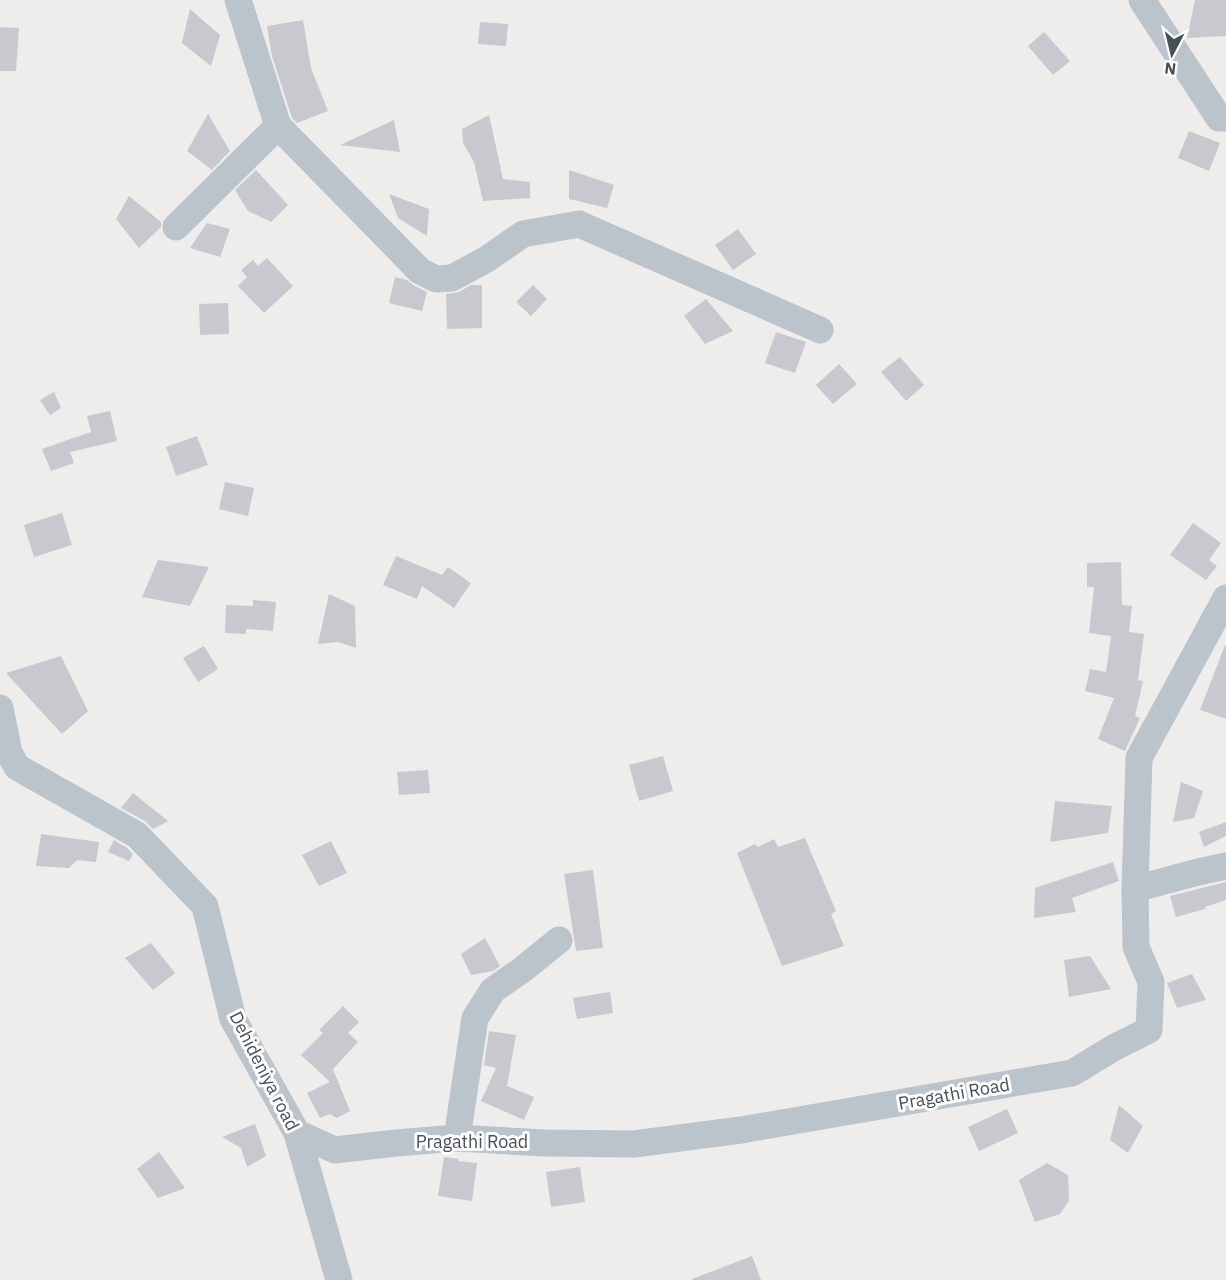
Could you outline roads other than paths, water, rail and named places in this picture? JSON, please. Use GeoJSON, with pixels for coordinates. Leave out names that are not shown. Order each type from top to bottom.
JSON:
{"type":"FeatureCollection","features":[{"type":"Feature","properties":{"kind":"street"},"geometry":{"type":"LineString","coordinates":[[238,0],[278,126],[420,271],[436,279],[452,278],[487,259],[523,234],[579,224],[820,330]]}},
{"type":"Feature","properties":{"kind":"street"},"geometry":{"type":"LineString","coordinates":[[1142,0],[1219,118],[1226,118]]}},
{"type":"Feature","properties":{"kind":"street"},"geometry":{"type":"LineString","coordinates":[[176,226],[278,126]]}},
{"type":"Feature","properties":{"kind":"street","name":"Pragathi Road"},"geometry":{"type":"LineString","coordinates":[[297,1133],[335,1150],[457,1138],[545,1143],[634,1144],[741,1130],[1072,1073],[1149,1030],[1151,982],[1136,947],[1138,758],[1226,598]]}},
{"type":"Feature","properties":{"kind":"street","name":"Dehideniya road"},"geometry":{"type":"LineString","coordinates":[[0,708],[9,753],[17,767],[137,834],[205,906],[233,1019],[297,1133],[339,1280]]}},
{"type":"Feature","properties":{"kind":"street"},"geometry":{"type":"LineString","coordinates":[[1135,889],[1226,866]]}},
{"type":"Feature","properties":{"kind":"street"},"geometry":{"type":"LineString","coordinates":[[457,1138],[475,1018],[493,990],[559,940]]}}]}
